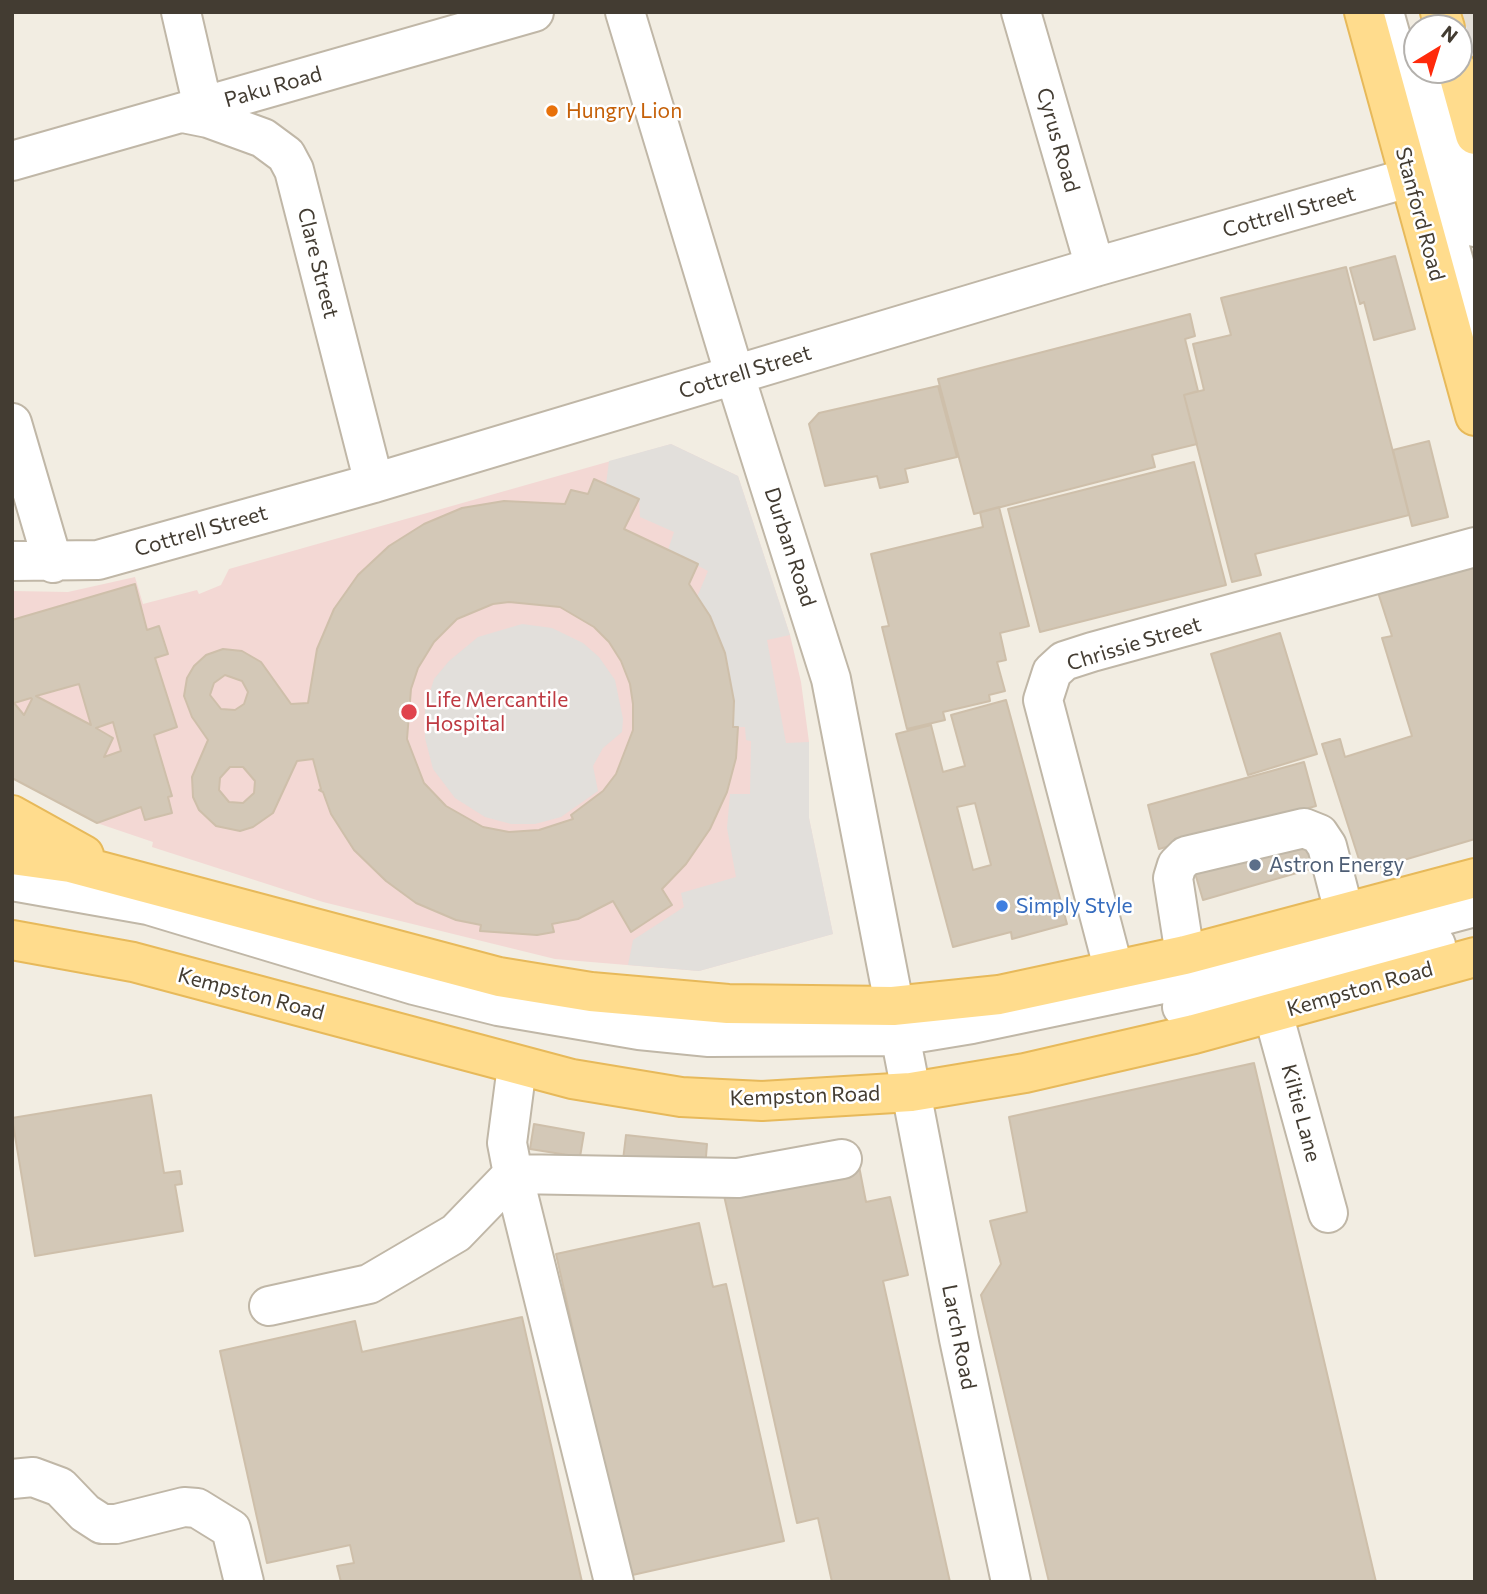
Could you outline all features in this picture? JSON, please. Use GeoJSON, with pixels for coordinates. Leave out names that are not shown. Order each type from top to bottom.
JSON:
{"type":"FeatureCollection","features":[{"type":"Feature","properties":{"kind":"main road","name":"Stanford Road"},"geometry":{"type":"LineString","coordinates":[[1364,12],[1449,162]]}},
{"type":"Feature","properties":{"kind":"main road","name":"Stanford Road"},"geometry":{"type":"LineString","coordinates":[[1456,84],[1449,162],[1475,416]]}},
{"type":"Feature","properties":{"kind":"main road"},"geometry":{"type":"LineString","coordinates":[[12,815],[90,858],[153,884]]}},
{"type":"Feature","properties":{"kind":"main road","name":"Kempston Road"},"geometry":{"type":"LineString","coordinates":[[12,855],[70,863],[499,977],[552,986],[728,1004],[902,1048],[1025,1073],[1273,1013],[1475,957]]}},
{"type":"Feature","properties":{"kind":"main road","name":"Kempston Road"},"geometry":{"type":"LineString","coordinates":[[20,946],[132,962],[572,1079],[681,1097],[762,1101],[902,1048],[999,995],[1185,955],[1475,878]]}},
{"type":"Feature","properties":{"kind":"street"},"geometry":{"type":"LineString","coordinates":[[181,12],[192,110]]}},
{"type":"Feature","properties":{"kind":"street","name":"Paku Road"},"geometry":{"type":"LineString","coordinates":[[12,161],[534,12]]}},
{"type":"Feature","properties":{"kind":"street","name":"Durban Road"},"geometry":{"type":"LineString","coordinates":[[625,12],[735,376],[831,679],[902,1048]]}},
{"type":"Feature","properties":{"kind":"street","name":"Cyrus Road"},"geometry":{"type":"LineString","coordinates":[[1021,12],[1095,267]]}},
{"type":"Feature","properties":{"kind":"street"},"geometry":{"type":"LineString","coordinates":[[1384,12],[1475,227]]}},
{"type":"Feature","properties":{"kind":"street"},"geometry":{"type":"LineString","coordinates":[[1431,84],[1449,162],[1475,337]]}},
{"type":"Feature","properties":{"kind":"street","name":"Clare Street"},"geometry":{"type":"LineString","coordinates":[[192,110],[263,138],[276,145],[290,162],[374,483]]}},
{"type":"Feature","properties":{"kind":"street","name":"Cottrell Street"},"geometry":{"type":"LineString","coordinates":[[12,561],[53,563],[97,560],[374,483],[1449,162]]}},
{"type":"Feature","properties":{"kind":"street"},"geometry":{"type":"LineString","coordinates":[[12,423],[53,563]]}},
{"type":"Feature","properties":{"kind":"street","name":"Chrissie Street"},"geometry":{"type":"LineString","coordinates":[[1114,971],[1043,700],[1052,672],[1064,661],[1093,652],[1475,547]]}},
{"type":"Feature","properties":{"kind":"street"},"geometry":{"type":"LineString","coordinates":[[1185,955],[1172,878],[1177,865],[1186,856],[1304,828],[1320,834],[1327,846],[1344,912]]}},
{"type":"Feature","properties":{"kind":"street"},"geometry":{"type":"LineString","coordinates":[[12,881],[148,905],[414,985],[532,1013],[639,1030],[709,1037],[902,1048],[1031,1014],[1263,963],[1475,907]]}},
{"type":"Feature","properties":{"kind":"street"},"geometry":{"type":"LineString","coordinates":[[12,905],[117,923],[252,956],[486,1023],[615,1048],[723,1060],[789,1063],[902,1048],[1027,1038],[1257,993],[1475,933]]}},
{"type":"Feature","properties":{"kind":"street","name":"Kiltie Lane"},"geometry":{"type":"LineString","coordinates":[[1273,1013],[1328,1213]]}},
{"type":"Feature","properties":{"kind":"street","name":"Larch Road"},"geometry":{"type":"LineString","coordinates":[[902,1048],[959,1339],[1011,1582]]}},
{"type":"Feature","properties":{"kind":"street"},"geometry":{"type":"LineString","coordinates":[[517,1066],[507,1143],[614,1582]]}},
{"type":"Feature","properties":{"kind":"street"},"geometry":{"type":"LineString","coordinates":[[268,1306],[369,1284],[457,1233],[513,1174],[738,1178],[842,1159]]}},
{"type":"Feature","properties":{"kind":"street"},"geometry":{"type":"LineString","coordinates":[[12,1479],[33,1477],[60,1487],[85,1513],[102,1524],[116,1524],[184,1507],[197,1508],[231,1529],[244,1582]]}},
{"type":"Feature","properties":{"kind":"shaded area"},"geometry":{"type":"Polygon","coordinates":[[[1475,12],[1475,57],[1473,14],[1463,14],[1475,12]]]}},
{"type":"Feature","properties":{"kind":"shaded area","name":"Life Mercantile Hospital"},"geometry":{"type":"Polygon","coordinates":[[[671,444],[738,476],[790,635],[801,682],[809,742],[809,818],[833,934],[699,971],[555,959],[323,902],[152,847],[153,842],[94,822],[12,778],[12,591],[68,592],[135,577],[143,604],[197,590],[199,594],[221,585],[229,569],[671,444]]]}},
{"type":"Feature","properties":{"kind":"shaded area"},"geometry":{"type":"Polygon","coordinates":[[[671,444],[738,476],[790,635],[767,640],[786,743],[809,742],[809,818],[833,934],[699,971],[628,965],[633,940],[684,907],[681,893],[736,877],[727,828],[730,794],[750,794],[751,741],[746,740],[745,727],[733,727],[697,597],[708,571],[668,550],[674,532],[640,517],[639,499],[606,484],[609,461],[671,444]]]}},
{"type":"Feature","properties":{"kind":"shaded area"},"geometry":{"type":"Polygon","coordinates":[[[522,624],[552,628],[583,643],[599,657],[615,680],[623,719],[622,732],[603,748],[593,766],[598,791],[561,817],[535,824],[511,824],[485,817],[455,798],[433,769],[425,738],[425,707],[434,679],[449,661],[478,637],[522,624]]]}},
{"type":"Feature","properties":{"kind":"building"},"geometry":{"type":"Polygon","coordinates":[[[1395,256],[1415,329],[1374,340],[1364,302],[1360,304],[1350,268],[1395,256]]]}},
{"type":"Feature","properties":{"kind":"building"},"geometry":{"type":"Polygon","coordinates":[[[1346,267],[1409,515],[1255,554],[1261,575],[1232,582],[1184,395],[1204,390],[1193,344],[1231,335],[1221,298],[1346,267]]]}},
{"type":"Feature","properties":{"kind":"building"},"geometry":{"type":"Polygon","coordinates":[[[1190,314],[1195,336],[1185,339],[1198,391],[1184,395],[1197,444],[1152,455],[1155,467],[974,514],[938,379],[1190,314]]]}},
{"type":"Feature","properties":{"kind":"building"},"geometry":{"type":"Polygon","coordinates":[[[938,386],[957,457],[905,469],[908,482],[880,488],[877,476],[825,486],[809,424],[819,413],[938,386]]]}},
{"type":"Feature","properties":{"kind":"building"},"geometry":{"type":"Polygon","coordinates":[[[1429,441],[1448,517],[1412,526],[1393,450],[1429,441]]]}},
{"type":"Feature","properties":{"kind":"building"},"geometry":{"type":"Polygon","coordinates":[[[1194,462],[1226,585],[1040,632],[1008,509],[1194,462]]]}},
{"type":"Feature","properties":{"kind":"building"},"geometry":{"type":"Polygon","coordinates":[[[594,479],[639,499],[624,529],[698,564],[689,584],[710,616],[725,653],[734,701],[733,727],[738,727],[736,758],[727,792],[710,829],[686,864],[662,889],[672,905],[631,932],[613,901],[578,919],[552,924],[554,932],[537,935],[480,931],[481,925],[456,920],[416,903],[386,881],[354,850],[331,814],[323,792],[319,790],[321,789],[313,759],[297,761],[273,813],[253,827],[240,831],[216,826],[199,810],[193,797],[192,777],[208,740],[192,717],[184,696],[187,678],[194,666],[206,655],[223,649],[242,651],[261,662],[291,704],[308,703],[317,649],[334,609],[358,575],[389,546],[424,524],[462,508],[504,501],[565,504],[571,490],[588,494],[594,479]],[[509,602],[493,604],[457,619],[434,642],[418,668],[411,689],[407,739],[424,783],[446,806],[483,827],[509,832],[539,830],[573,819],[571,815],[603,791],[616,774],[633,730],[630,684],[621,661],[609,642],[594,627],[560,607],[509,602]],[[225,675],[214,683],[210,695],[221,709],[235,710],[244,704],[248,692],[242,681],[225,675]],[[230,767],[220,778],[219,790],[229,802],[243,803],[254,793],[255,781],[243,767],[230,767]]]}},
{"type":"Feature","properties":{"kind":"building"},"geometry":{"type":"Polygon","coordinates":[[[999,507],[1029,626],[1000,633],[1006,660],[997,662],[1005,691],[989,695],[990,701],[943,712],[945,720],[907,729],[882,627],[889,626],[871,554],[983,527],[980,512],[999,507]]]}},
{"type":"Feature","properties":{"kind":"building"},"geometry":{"type":"Polygon","coordinates":[[[1475,554],[1475,839],[1363,872],[1322,744],[1340,739],[1345,757],[1412,736],[1382,638],[1392,636],[1374,580],[1475,554]]]}},
{"type":"Feature","properties":{"kind":"building"},"geometry":{"type":"Polygon","coordinates":[[[135,584],[147,630],[159,626],[168,654],[155,658],[177,727],[154,735],[172,796],[168,797],[172,813],[145,820],[141,807],[97,823],[12,778],[12,620],[135,584]],[[79,684],[36,696],[91,725],[79,684]],[[31,698],[14,703],[24,715],[32,699],[31,698]],[[113,722],[96,728],[113,738],[104,757],[121,751],[113,722]]]}},
{"type":"Feature","properties":{"kind":"building"},"geometry":{"type":"Polygon","coordinates":[[[1280,633],[1317,754],[1248,775],[1211,654],[1280,633]]]}},
{"type":"Feature","properties":{"kind":"building"},"geometry":{"type":"Polygon","coordinates":[[[1006,700],[1067,924],[1012,939],[1011,932],[953,947],[896,734],[931,725],[943,772],[965,766],[951,715],[1006,700]],[[975,803],[957,807],[973,870],[991,865],[975,803]]]}},
{"type":"Feature","properties":{"kind":"building"},"geometry":{"type":"Polygon","coordinates":[[[1304,762],[1316,806],[1159,849],[1148,805],[1304,762]]]}},
{"type":"Feature","properties":{"kind":"building"},"geometry":{"type":"Polygon","coordinates":[[[1304,831],[1314,868],[1203,900],[1192,863],[1304,831]]]}},
{"type":"Feature","properties":{"kind":"building"},"geometry":{"type":"Polygon","coordinates":[[[1254,1063],[1376,1582],[1049,1582],[981,1295],[1001,1264],[990,1221],[1027,1212],[1009,1117],[1254,1063]]]}},
{"type":"Feature","properties":{"kind":"building"},"geometry":{"type":"Polygon","coordinates":[[[151,1095],[164,1173],[180,1171],[182,1184],[175,1185],[183,1231],[35,1256],[12,1118],[151,1095]]]}},
{"type":"Feature","properties":{"kind":"building"},"geometry":{"type":"Polygon","coordinates":[[[534,1124],[584,1133],[580,1157],[530,1149],[534,1124]]]}},
{"type":"Feature","properties":{"kind":"building"},"geometry":{"type":"Polygon","coordinates":[[[626,1135],[707,1144],[705,1169],[623,1160],[626,1135]]]}},
{"type":"Feature","properties":{"kind":"building"},"geometry":{"type":"Polygon","coordinates":[[[858,1161],[866,1202],[890,1197],[908,1275],[883,1281],[950,1582],[832,1582],[818,1518],[797,1523],[723,1191],[858,1161]]]}},
{"type":"Feature","properties":{"kind":"building"},"geometry":{"type":"Polygon","coordinates":[[[699,1223],[713,1287],[726,1284],[784,1541],[628,1576],[556,1254],[699,1223]]]}},
{"type":"Feature","properties":{"kind":"building"},"geometry":{"type":"Polygon","coordinates":[[[522,1317],[582,1582],[341,1582],[337,1566],[354,1563],[350,1545],[267,1563],[220,1351],[355,1321],[362,1352],[522,1317]]]}},
{"type":"Feature","properties":{"kind":"place","name":"Hungry Lion"},"geometry":{"type":"Point","coordinates":[552,111]}},
{"type":"Feature","properties":{"kind":"place","name":"Life Mercantile Hospital"},"geometry":{"type":"Point","coordinates":[409,712]}},
{"type":"Feature","properties":{"kind":"place","name":"Astron Energy"},"geometry":{"type":"Point","coordinates":[1255,865]}},
{"type":"Feature","properties":{"kind":"place","name":"Simply Style"},"geometry":{"type":"Point","coordinates":[1002,906]}}]}
